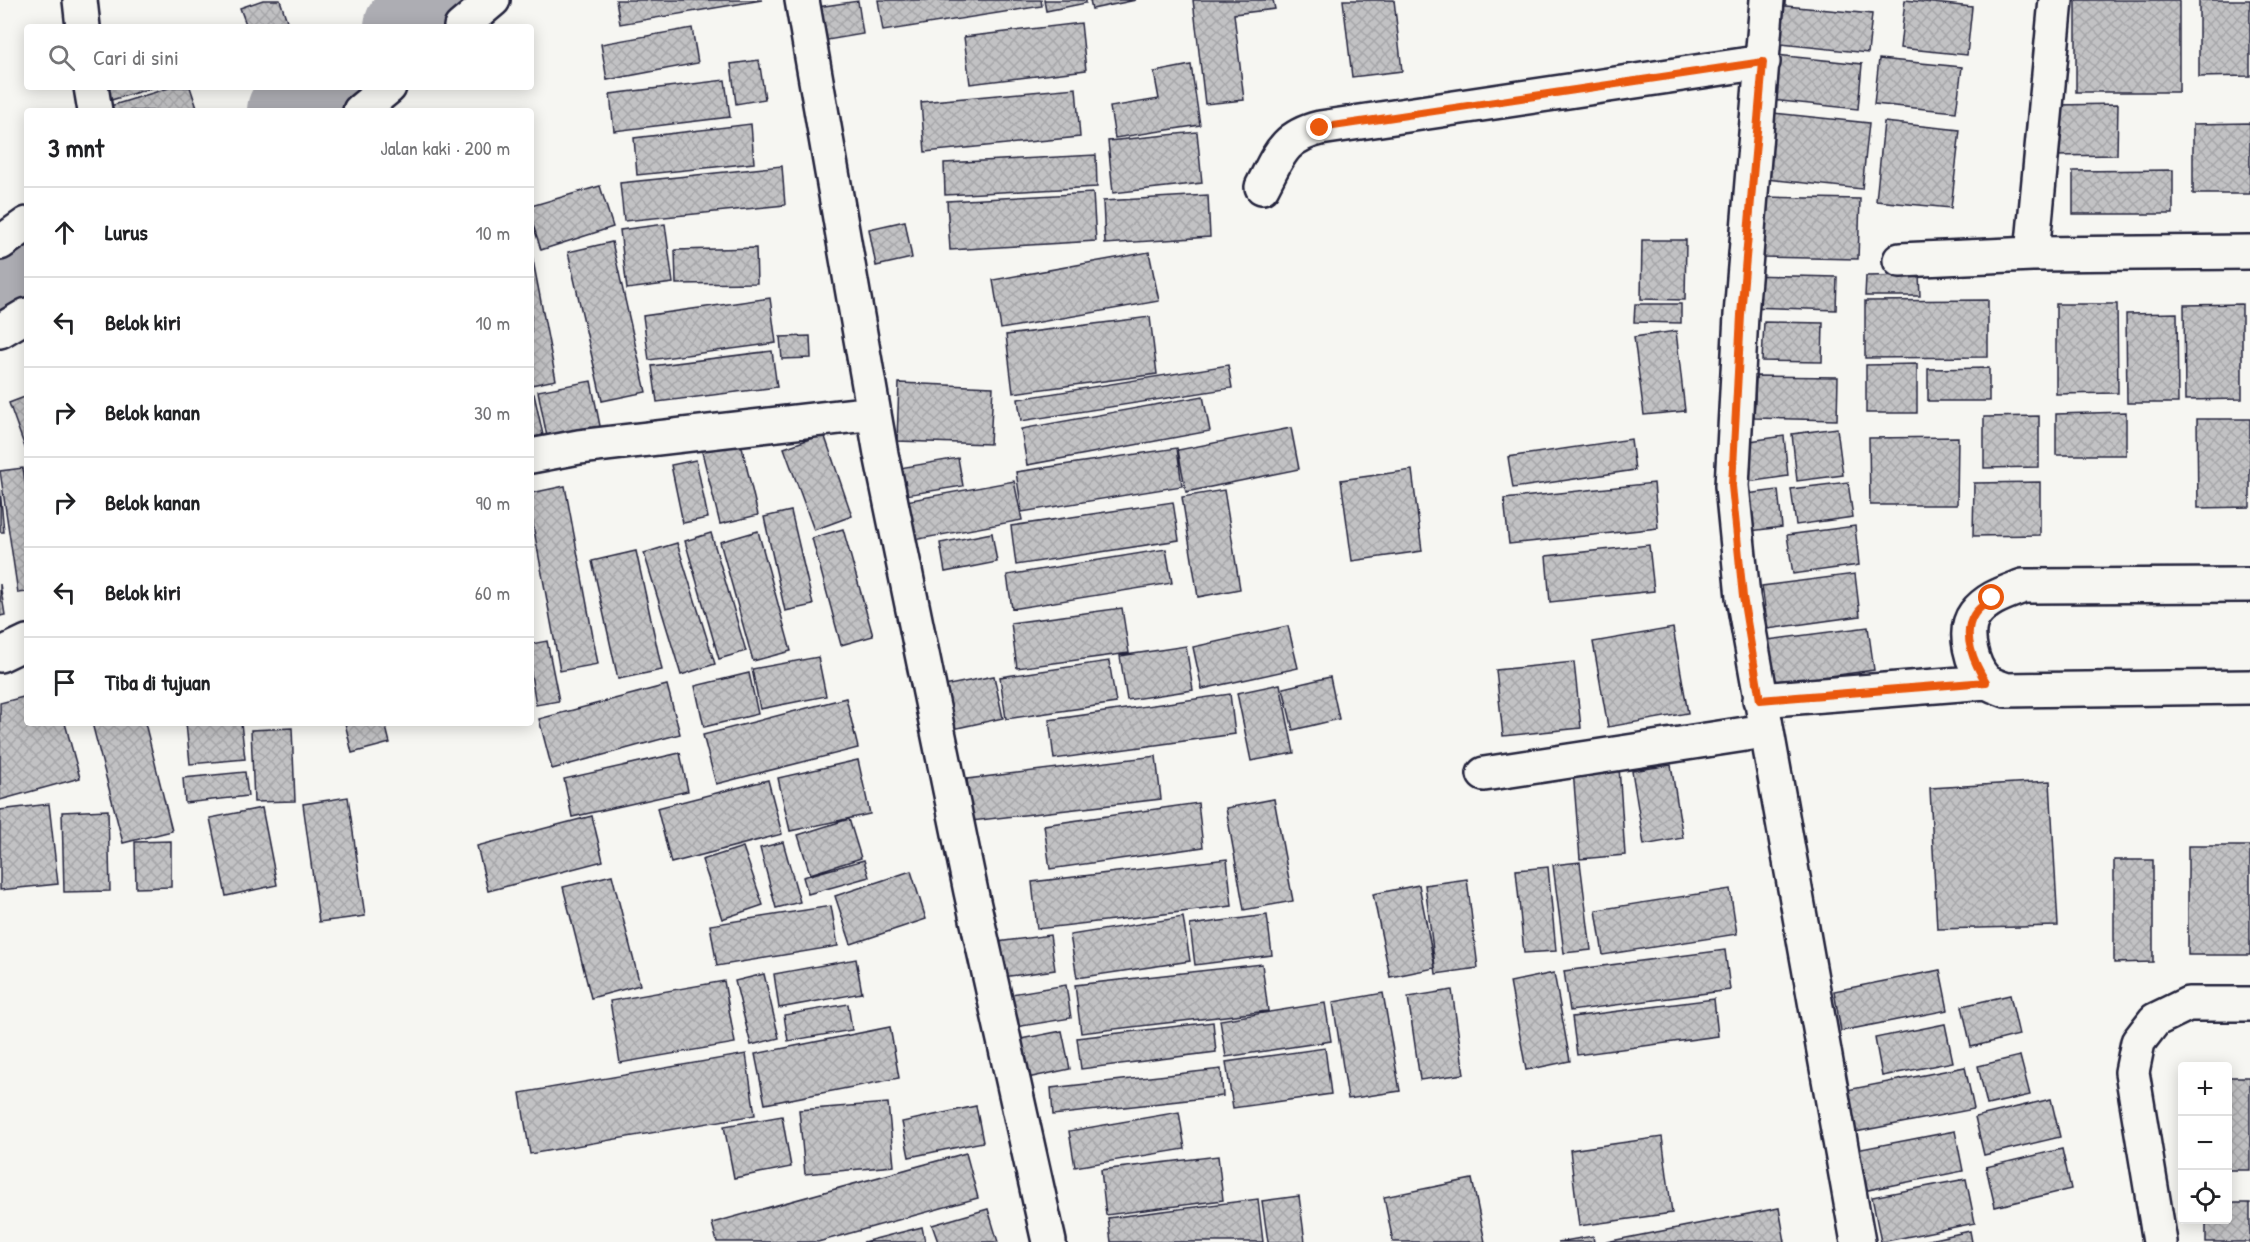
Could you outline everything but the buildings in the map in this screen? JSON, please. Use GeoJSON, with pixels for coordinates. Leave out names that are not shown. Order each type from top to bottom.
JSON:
{"type":"FeatureCollection","features":[{"type":"Feature","properties":{"kind":"street"},"geometry":{"type":"LineString","coordinates":[[80,0],[83,24]]}},
{"type":"Feature","properties":{"kind":"street"},"geometry":{"type":"LineString","coordinates":[[465,24],[493,0]]}},
{"type":"Feature","properties":{"kind":"street"},"geometry":{"type":"LineString","coordinates":[[802,0],[874,413],[971,892],[1049,1242]]}},
{"type":"Feature","properties":{"kind":"street"},"geometry":{"type":"LineString","coordinates":[[1767,0],[1741,315],[1732,486],[1743,597],[1858,1242]]}},
{"type":"Feature","properties":{"kind":"street"},"geometry":{"type":"LineString","coordinates":[[2032,254],[2056,0]]}},
{"type":"Feature","properties":{"kind":"street"},"geometry":{"type":"LineString","coordinates":[[1262,187],[1284,146],[1299,133],[1309,130],[1763,62]]}},
{"type":"Feature","properties":{"kind":"street"},"geometry":{"type":"LineString","coordinates":[[92,90],[94,108]]}},
{"type":"Feature","properties":{"kind":"street"},"geometry":{"type":"LineString","coordinates":[[364,108],[385,90]]}},
{"type":"Feature","properties":{"kind":"street"},"geometry":{"type":"LineString","coordinates":[[0,243],[24,226]]}},
{"type":"Feature","properties":{"kind":"street"},"geometry":{"type":"LineString","coordinates":[[1900,260],[2032,254],[2250,252]]}},
{"type":"Feature","properties":{"kind":"street"},"geometry":{"type":"LineString","coordinates":[[0,331],[24,317]]}},
{"type":"Feature","properties":{"kind":"street"},"geometry":{"type":"LineString","coordinates":[[534,455],[579,447],[874,413]]}},
{"type":"Feature","properties":{"kind":"street"},"geometry":{"type":"LineString","coordinates":[[1986,682],[1975,665],[1969,639],[1973,615],[1992,598],[2023,586],[2250,585]]}},
{"type":"Feature","properties":{"kind":"street"},"geometry":{"type":"LineString","coordinates":[[0,655],[24,643]]}},
{"type":"Feature","properties":{"kind":"street"},"geometry":{"type":"LineString","coordinates":[[1484,774],[1763,716],[1986,682],[2006,690],[2036,692],[2250,687]]}},
{"type":"Feature","properties":{"kind":"street"},"geometry":{"type":"LineString","coordinates":[[2160,1242],[2132,1072],[2138,1042],[2155,1020],[2188,1004],[2250,1004]]}},
{"type":"Feature","properties":{"kind":"waterway"},"geometry":{"type":"LineString","coordinates":[[412,24],[441,0]]}},
{"type":"Feature","properties":{"kind":"waterway"},"geometry":{"type":"LineString","coordinates":[[296,108],[323,90]]}},
{"type":"Feature","properties":{"kind":"waterway"},"geometry":{"type":"LineString","coordinates":[[0,295],[24,280]]}},
{"type":"Feature","properties":{"kind":"route"},"geometry":{"type":"LineString","coordinates":[[1320,128],[1763,62],[1741,315],[1732,486],[1743,597],[1760,700],[1986,682],[1975,665],[1969,639],[1973,615],[1992,598]]}}]}
